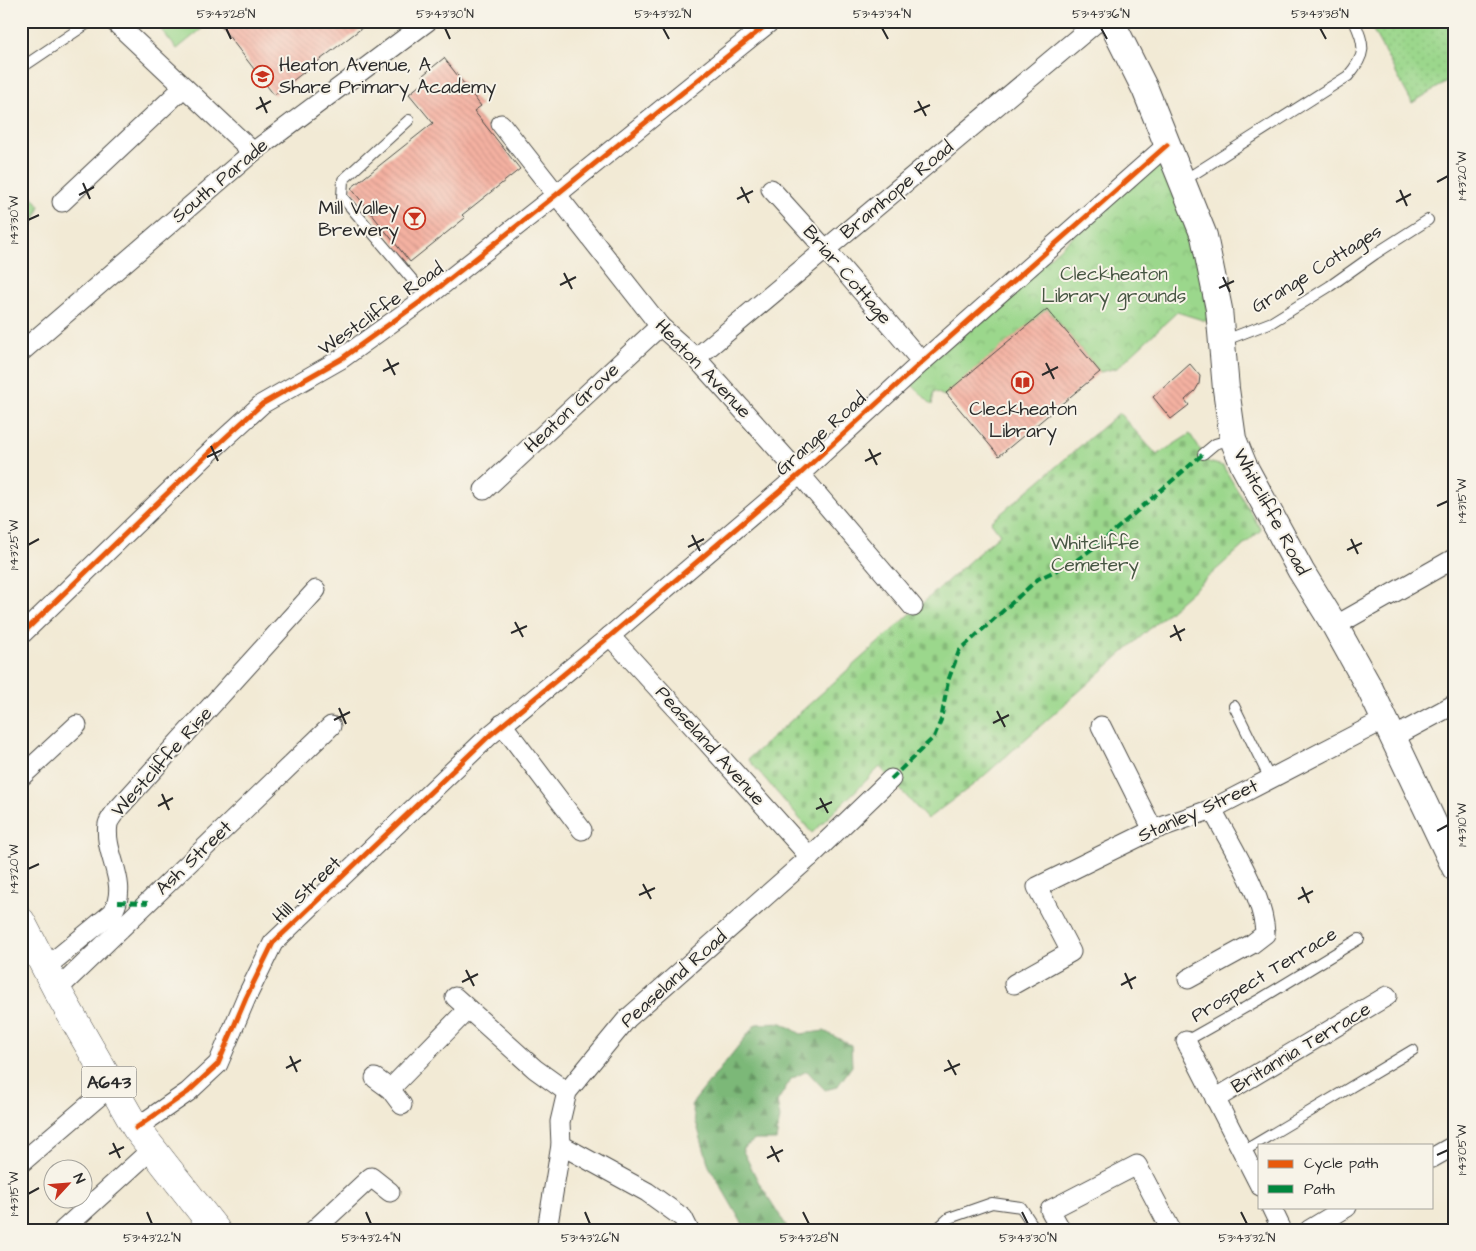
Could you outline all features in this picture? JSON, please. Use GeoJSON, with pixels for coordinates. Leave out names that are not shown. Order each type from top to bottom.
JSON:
{"type":"FeatureCollection","features":[{"type":"Feature","properties":{"kind":"main road","name":"Whitcliffe Road"},"geometry":{"type":"LineString","coordinates":[[1111,21],[1145,89],[1204,236],[1220,309],[1233,439],[1244,466],[1301,572],[1335,626],[1370,689],[1388,729],[1452,854]]}},
{"type":"Feature","properties":{"kind":"main road","name":"A643"},"geometry":{"type":"LineString","coordinates":[[21,921],[111,1086],[144,1138],[214,1229]]}},
{"type":"Feature","properties":{"kind":"street"},"geometry":{"type":"LineString","coordinates":[[114,21],[253,152]]}},
{"type":"Feature","properties":{"kind":"street","name":"South Parade"},"geometry":{"type":"LineString","coordinates":[[21,352],[253,152],[428,21]]}},
{"type":"Feature","properties":{"kind":"street","name":"Westcliffe Road"},"geometry":{"type":"LineString","coordinates":[[21,634],[262,404],[340,359],[427,297],[770,21]]}},
{"type":"Feature","properties":{"kind":"street","name":"Bramhope Road"},"geometry":{"type":"LineString","coordinates":[[696,358],[1098,21]]}},
{"type":"Feature","properties":{"kind":"street"},"geometry":{"type":"LineString","coordinates":[[62,202],[184,87]]}},
{"type":"Feature","properties":{"kind":"street","name":"Heaton Avenue"},"geometry":{"type":"LineString","coordinates":[[500,124],[660,326],[696,358],[800,474],[913,607]]}},
{"type":"Feature","properties":{"kind":"street","name":"Grange Road"},"geometry":{"type":"LineString","coordinates":[[495,730],[610,636],[800,474],[922,362],[1167,145]]}},
{"type":"Feature","properties":{"kind":"street","name":"Briar Cottage"},"geometry":{"type":"LineString","coordinates":[[770,189],[826,250],[922,362]]}},
{"type":"Feature","properties":{"kind":"street","name":"Heaton Grove"},"geometry":{"type":"LineString","coordinates":[[484,490],[660,326]]}},
{"type":"Feature","properties":{"kind":"street"},"geometry":{"type":"LineString","coordinates":[[1335,626],[1455,558]]}},
{"type":"Feature","properties":{"kind":"street","name":"Westcliffe Rise"},"geometry":{"type":"LineString","coordinates":[[51,979],[113,912],[118,902],[120,890],[108,834],[108,822],[316,590]]}},
{"type":"Feature","properties":{"kind":"street","name":"Peaseland Avenue"},"geometry":{"type":"LineString","coordinates":[[610,636],[810,857]]}},
{"type":"Feature","properties":{"kind":"street","name":"Stanley Street"},"geometry":{"type":"LineString","coordinates":[[1014,984],[1071,952],[1037,887],[1153,830],[1212,809],[1270,779],[1388,729],[1455,704]]}},
{"type":"Feature","properties":{"kind":"street"},"geometry":{"type":"LineString","coordinates":[[21,777],[77,725]]}},
{"type":"Feature","properties":{"kind":"street","name":"Ash Street"},"geometry":{"type":"LineString","coordinates":[[51,979],[331,726]]}},
{"type":"Feature","properties":{"kind":"street"},"geometry":{"type":"LineString","coordinates":[[1101,726],[1153,830]]}},
{"type":"Feature","properties":{"kind":"street"},"geometry":{"type":"LineString","coordinates":[[495,730],[582,830]]}},
{"type":"Feature","properties":{"kind":"street","name":"Hill Street"},"geometry":{"type":"LineString","coordinates":[[64,1230],[144,1138],[218,1064],[246,998],[273,943],[495,730]]}},
{"type":"Feature","properties":{"kind":"street","name":"Peaseland Road"},"geometry":{"type":"LineString","coordinates":[[546,1230],[561,1145],[560,1122],[567,1092],[626,1019],[810,857],[891,779]]}},
{"type":"Feature","properties":{"kind":"street"},"geometry":{"type":"LineString","coordinates":[[1188,979],[1252,944],[1265,934],[1258,899],[1212,809]]}},
{"type":"Feature","properties":{"kind":"street","name":"Britannia Terrace"},"geometry":{"type":"LineString","coordinates":[[1215,1099],[1387,996]]}},
{"type":"Feature","properties":{"kind":"street"},"geometry":{"type":"LineString","coordinates":[[390,1089],[461,1003],[535,1069],[567,1092]]}},
{"type":"Feature","properties":{"kind":"street"},"geometry":{"type":"LineString","coordinates":[[1186,1041],[1258,1182]]}},
{"type":"Feature","properties":{"kind":"street"},"geometry":{"type":"LineString","coordinates":[[375,1078],[390,1089],[402,1105]]}},
{"type":"Feature","properties":{"kind":"street"},"geometry":{"type":"LineString","coordinates":[[21,1163],[111,1086]]}},
{"type":"Feature","properties":{"kind":"street"},"geometry":{"type":"LineString","coordinates":[[561,1145],[647,1192],[683,1218],[689,1230]]}},
{"type":"Feature","properties":{"kind":"street"},"geometry":{"type":"LineString","coordinates":[[1434,1157],[1455,1145]]}},
{"type":"Feature","properties":{"kind":"street"},"geometry":{"type":"LineString","coordinates":[[1061,1230],[1050,1210],[1137,1165],[1172,1230]]}},
{"type":"Feature","properties":{"kind":"street"},"geometry":{"type":"LineString","coordinates":[[314,1230],[371,1177],[390,1192]]}},
{"type":"Feature","properties":{"kind":"street"},"geometry":{"type":"LineString","coordinates":[[1271,1208],[1282,1230]]}},
{"type":"Feature","properties":{"kind":"street"},"geometry":{"type":"LineString","coordinates":[[1308,1230],[1346,1208]]}},
{"type":"Feature","properties":{"kind":"lane"},"geometry":{"type":"LineString","coordinates":[[21,68],[91,21]]}},
{"type":"Feature","properties":{"kind":"lane"},"geometry":{"type":"LineString","coordinates":[[1181,182],[1348,76],[1358,64],[1362,54],[1363,44],[1354,21]]}},
{"type":"Feature","properties":{"kind":"lane"},"geometry":{"type":"LineString","coordinates":[[409,120],[343,180],[342,197],[427,297]]}},
{"type":"Feature","properties":{"kind":"lane","name":"Grange Cottages"},"geometry":{"type":"LineString","coordinates":[[1222,341],[1272,322],[1330,286],[1428,220]]}},
{"type":"Feature","properties":{"kind":"lane"},"geometry":{"type":"LineString","coordinates":[[1203,454],[1215,444],[1233,439]]}},
{"type":"Feature","properties":{"kind":"lane"},"geometry":{"type":"LineString","coordinates":[[1234,706],[1270,779]]}},
{"type":"Feature","properties":{"kind":"lane","name":"Prospect Terrace"},"geometry":{"type":"LineString","coordinates":[[1186,1041],[1262,998],[1359,939]]}},
{"type":"Feature","properties":{"kind":"lane"},"geometry":{"type":"LineString","coordinates":[[1242,1152],[1413,1050]]}},
{"type":"Feature","properties":{"kind":"lane"},"geometry":{"type":"LineString","coordinates":[[936,1230],[949,1218],[992,1203],[1021,1207],[1036,1230]]}},
{"type":"Feature","properties":{"kind":"green space"},"geometry":{"type":"Polygon","coordinates":[[[154,21],[200,21],[204,27],[177,49],[154,21]]]}},
{"type":"Feature","properties":{"kind":"green space"},"geometry":{"type":"Polygon","coordinates":[[[1368,21],[1455,21],[1455,77],[1412,103],[1368,21]]]}},
{"type":"Feature","properties":{"kind":"green space","name":"Cleckheaton Library grounds"},"geometry":{"type":"Polygon","coordinates":[[[1164,157],[1186,216],[1205,285],[1209,322],[1177,312],[1117,368],[1100,372],[1047,309],[944,396],[934,391],[932,405],[908,381],[1164,157]]]}},
{"type":"Feature","properties":{"kind":"green space"},"geometry":{"type":"Polygon","coordinates":[[[21,181],[40,206],[33,225],[21,236],[21,181]]]}},
{"type":"Feature","properties":{"kind":"green space","name":"Whitcliffe Cemetery"},"geometry":{"type":"Polygon","coordinates":[[[1119,413],[1157,455],[1190,434],[1208,462],[1223,466],[1261,530],[977,782],[927,819],[880,767],[812,833],[748,759],[1000,534],[991,522],[1119,413]]]}},
{"type":"Feature","properties":{"kind":"green space"},"geometry":{"type":"Polygon","coordinates":[[[782,1023],[801,1034],[824,1031],[851,1045],[852,1066],[837,1087],[825,1090],[807,1071],[791,1079],[777,1102],[780,1118],[776,1140],[755,1140],[742,1149],[758,1181],[789,1230],[746,1230],[709,1166],[691,1105],[756,1024],[782,1023]]]}},
{"type":"Feature","properties":{"kind":"building"},"geometry":{"type":"Polygon","coordinates":[[[217,21],[371,21],[274,95],[217,21]]]}},
{"type":"Feature","properties":{"kind":"building"},"geometry":{"type":"Polygon","coordinates":[[[444,58],[481,106],[474,111],[520,169],[462,215],[465,218],[410,262],[351,188],[433,123],[409,94],[426,80],[423,75],[444,58]]]}},
{"type":"Feature","properties":{"kind":"building","name":"Cleckheaton Library"},"geometry":{"type":"Polygon","coordinates":[[[1047,309],[1100,372],[999,456],[946,393],[1047,309]]]}},
{"type":"Feature","properties":{"kind":"building"},"geometry":{"type":"Polygon","coordinates":[[[1190,364],[1200,376],[1199,384],[1195,391],[1185,400],[1189,405],[1171,419],[1153,397],[1190,364]]]}},
{"type":"Feature","properties":{"kind":"marked path"},"geometry":{"type":"LineString","coordinates":[[891,779],[934,737],[941,720],[948,681],[959,651],[1038,579],[1074,562],[1099,544],[1203,454]]}},
{"type":"Feature","properties":{"kind":"marked path"},"geometry":{"type":"LineString","coordinates":[[118,902],[148,903]]}},
{"type":"Feature","properties":{"kind":"cycle path"},"geometry":{"type":"LineString","coordinates":[[21,635],[262,404],[341,359],[427,297],[771,21]]}},
{"type":"Feature","properties":{"kind":"cycle path"},"geometry":{"type":"LineString","coordinates":[[136,1128],[188,1092],[218,1064],[246,998],[273,943],[489,736],[800,474],[922,362],[1167,145]]}},
{"type":"Feature","properties":{"kind":"place","name":"Heaton Avenue, A Share Primary Academy"},"geometry":{"type":"Point","coordinates":[263,76]}},
{"type":"Feature","properties":{"kind":"place","name":"Mill Valley Brewery"},"geometry":{"type":"Point","coordinates":[415,219]}},
{"type":"Feature","properties":{"kind":"place","name":"Cleckheaton Library"},"geometry":{"type":"Point","coordinates":[1023,383]}}]}
